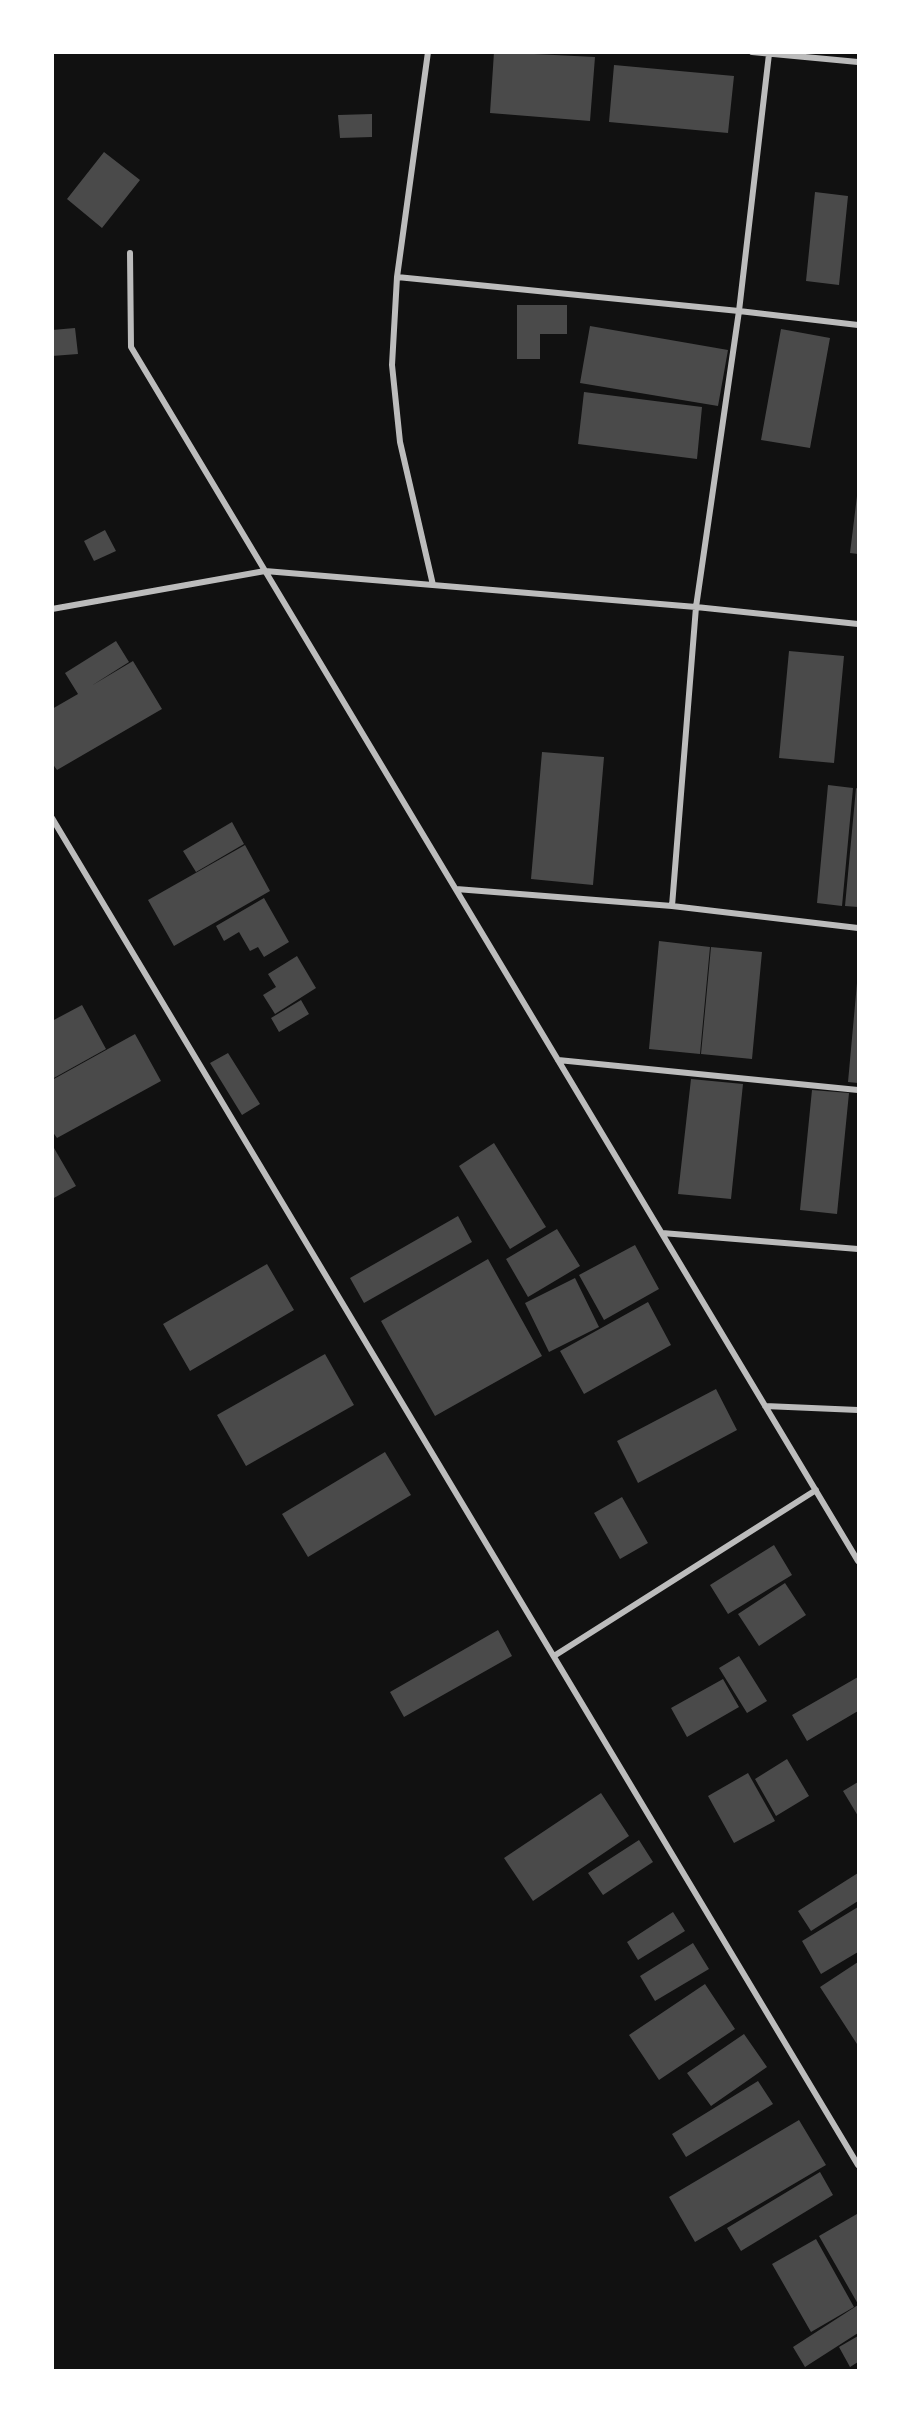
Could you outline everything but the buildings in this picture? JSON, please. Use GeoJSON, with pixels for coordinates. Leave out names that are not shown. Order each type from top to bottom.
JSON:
{"type":"FeatureCollection","features":[{"type":"Feature","properties":{"kind":"street"},"geometry":{"type":"LineString","coordinates":[[428,52],[397,277],[392,365],[400,441],[433,585]]}},
{"type":"Feature","properties":{"kind":"street"},"geometry":{"type":"LineString","coordinates":[[752,52],[858,62]]}},
{"type":"Feature","properties":{"kind":"street"},"geometry":{"type":"LineString","coordinates":[[672,906],[696,607],[739,311],[769,54]]}},
{"type":"Feature","properties":{"kind":"street"},"geometry":{"type":"LineString","coordinates":[[130,253],[131,347],[858,1561]]}},
{"type":"Feature","properties":{"kind":"street"},"geometry":{"type":"LineString","coordinates":[[397,277],[858,325]]}},
{"type":"Feature","properties":{"kind":"street"},"geometry":{"type":"LineString","coordinates":[[52,609],[265,571],[696,607],[858,624]]}},
{"type":"Feature","properties":{"kind":"street"},"geometry":{"type":"LineString","coordinates":[[52,818],[858,2165]]}},
{"type":"Feature","properties":{"kind":"street"},"geometry":{"type":"LineString","coordinates":[[456,890],[672,906],[858,928]]}},
{"type":"Feature","properties":{"kind":"street"},"geometry":{"type":"LineString","coordinates":[[558,1060],[858,1090]]}},
{"type":"Feature","properties":{"kind":"street"},"geometry":{"type":"LineString","coordinates":[[662,1233],[858,1249]]}},
{"type":"Feature","properties":{"kind":"street"},"geometry":{"type":"LineString","coordinates":[[765,1406],[858,1410]]}},
{"type":"Feature","properties":{"kind":"street"},"geometry":{"type":"LineString","coordinates":[[554,1656],[816,1490]]}}]}
